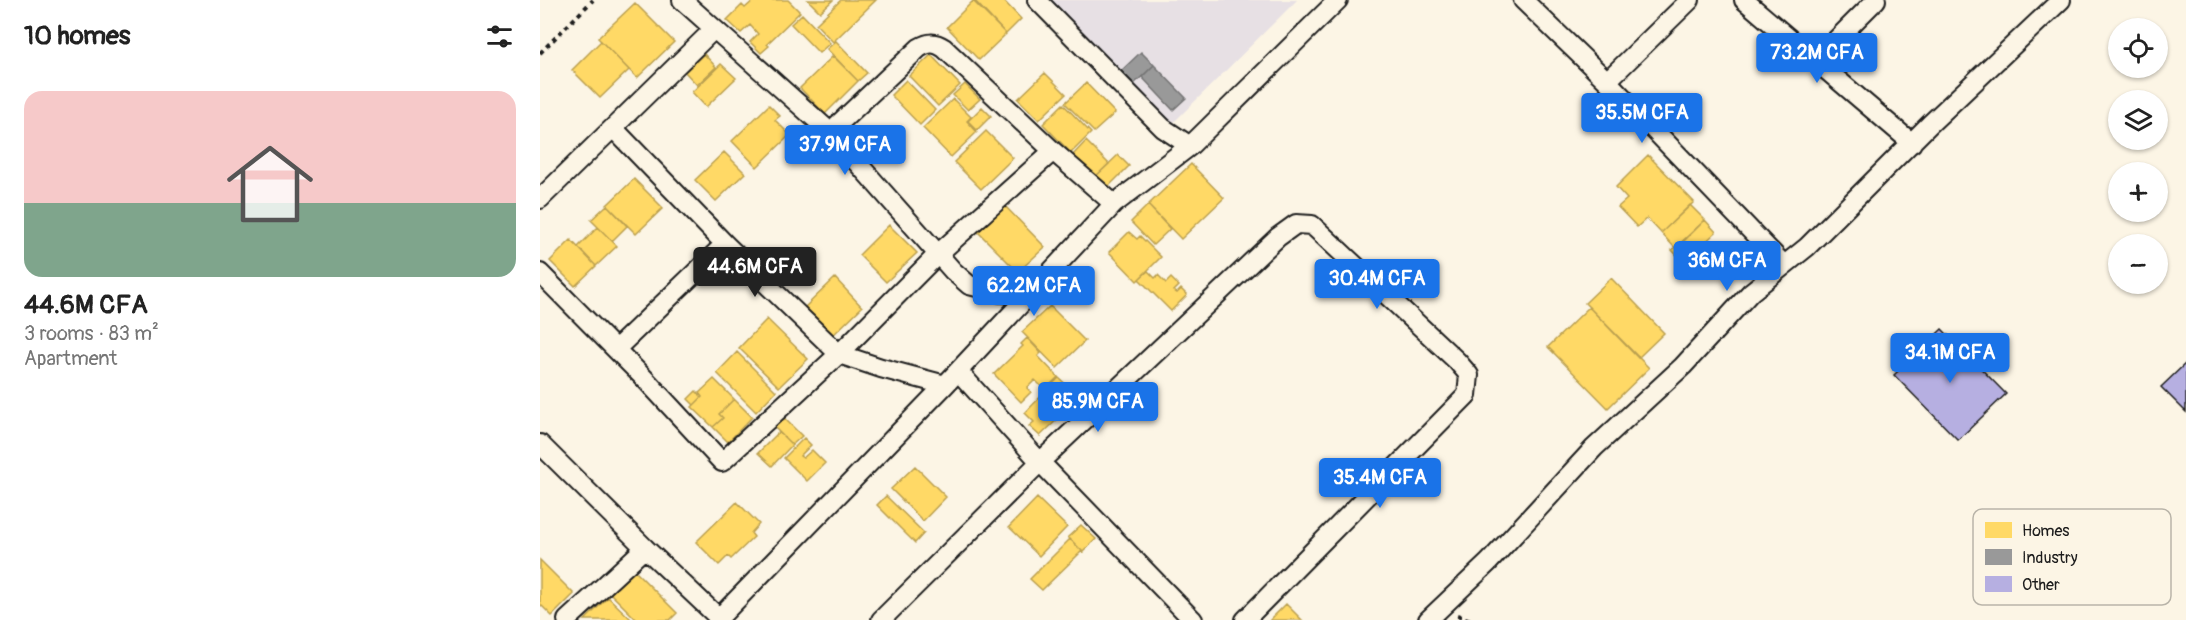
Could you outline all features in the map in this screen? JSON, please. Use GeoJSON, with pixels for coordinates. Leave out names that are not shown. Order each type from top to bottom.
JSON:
{"type":"FeatureCollection","features":[{"type":"Feature","properties":{"kind":"street"},"geometry":{"type":"LineString","coordinates":[[682,0],[830,132],[969,285],[1001,294],[1031,294]]}},
{"type":"Feature","properties":{"kind":"street"},"geometry":{"type":"LineString","coordinates":[[1037,0],[1163,128],[1190,146]]}},
{"type":"Feature","properties":{"kind":"street"},"geometry":{"type":"LineString","coordinates":[[540,444],[718,619],[945,386],[1114,204],[1190,146],[1338,0]]}},
{"type":"Feature","properties":{"kind":"street"},"geometry":{"type":"LineString","coordinates":[[1523,0],[1607,81],[1784,265]]}},
{"type":"Feature","properties":{"kind":"street"},"geometry":{"type":"LineString","coordinates":[[1607,81],[1690,0]]}},
{"type":"Feature","properties":{"kind":"street"},"geometry":{"type":"LineString","coordinates":[[1744,0],[1912,143]]}},
{"type":"Feature","properties":{"kind":"street"},"geometry":{"type":"LineString","coordinates":[[1816,60],[1876,0]]}},
{"type":"Feature","properties":{"kind":"street"},"geometry":{"type":"LineString","coordinates":[[1428,620],[1489,562],[1594,448],[1683,366],[1752,292],[1807,246],[2061,0]]}},
{"type":"Feature","properties":{"kind":"street"},"geometry":{"type":"LineString","coordinates":[[540,199],[714,29]]}},
{"type":"Feature","properties":{"kind":"street"},"geometry":{"type":"LineString","coordinates":[[830,132],[919,48],[926,43],[936,43],[1114,204]]}},
{"type":"Feature","properties":{"kind":"street"},"geometry":{"type":"LineString","coordinates":[[614,129],[725,244],[839,354],[945,386]]}},
{"type":"Feature","properties":{"kind":"street"},"geometry":{"type":"LineString","coordinates":[[540,273],[616,349],[722,462],[839,354],[939,253],[1053,151]]}},
{"type":"Feature","properties":{"kind":"street"},"geometry":{"type":"LineString","coordinates":[[881,620],[1040,462],[1278,237],[1296,224],[1312,225],[1457,361],[1469,375],[1467,395],[1245,620]]}},
{"type":"Feature","properties":{"kind":"street"},"geometry":{"type":"LineString","coordinates":[[616,349],[725,244]]}},
{"type":"Feature","properties":{"kind":"street"},"geometry":{"type":"LineString","coordinates":[[958,371],[1040,462],[1193,620]]}},
{"type":"Feature","properties":{"kind":"street"},"geometry":{"type":"LineString","coordinates":[[567,620],[645,548]]}},
{"type":"Feature","properties":{"kind":"path"},"geometry":{"type":"LineString","coordinates":[[540,53],[593,0]]}},
{"type":"Feature","properties":{"kind":"shaded area"},"geometry":{"type":"Polygon","coordinates":[[[1049,0],[1297,0],[1172,124],[1049,0]]]}},
{"type":"Feature","properties":{"kind":"building: Homes"},"geometry":{"type":"Polygon","coordinates":[[[754,0],[788,0],[800,12],[767,44],[769,46],[761,53],[750,42],[758,34],[750,25],[741,33],[727,20],[742,5],[745,8],[754,0]]]}},
{"type":"Feature","properties":{"kind":"building: Homes"},"geometry":{"type":"Polygon","coordinates":[[[808,0],[833,0],[820,12],[808,0]]]}},
{"type":"Feature","properties":{"kind":"building: Homes"},"geometry":{"type":"Polygon","coordinates":[[[841,0],[876,0],[833,42],[816,24],[841,0]]]}},
{"type":"Feature","properties":{"kind":"building: Homes"},"geometry":{"type":"Polygon","coordinates":[[[974,0],[1003,0],[1021,19],[1006,34],[974,0]]]}},
{"type":"Feature","properties":{"kind":"building: Homes"},"geometry":{"type":"Polygon","coordinates":[[[973,1],[1006,34],[979,60],[947,27],[973,1]]]}},
{"type":"Feature","properties":{"kind":"building: Homes"},"geometry":{"type":"Polygon","coordinates":[[[635,3],[674,42],[637,78],[598,38],[635,3]]]}},
{"type":"Feature","properties":{"kind":"building: Homes"},"geometry":{"type":"Polygon","coordinates":[[[802,14],[830,43],[819,53],[791,24],[802,14]]]}},
{"type":"Feature","properties":{"kind":"building: Homes"},"geometry":{"type":"Polygon","coordinates":[[[601,41],[629,70],[600,98],[572,70],[601,41]]]}},
{"type":"Feature","properties":{"kind":"building: Homes"},"geometry":{"type":"Polygon","coordinates":[[[836,41],[867,73],[858,81],[827,49],[836,41]]]}},
{"type":"Feature","properties":{"kind":"building: Homes"},"geometry":{"type":"Polygon","coordinates":[[[704,54],[716,67],[697,85],[685,72],[704,54]]]}},
{"type":"Feature","properties":{"kind":"building: Homes"},"geometry":{"type":"Polygon","coordinates":[[[931,55],[960,85],[938,106],[909,76],[931,55]]]}},
{"type":"Feature","properties":{"kind":"building: Homes"},"geometry":{"type":"Polygon","coordinates":[[[833,56],[858,81],[825,114],[800,88],[833,56]]]}},
{"type":"Feature","properties":{"kind":"building: Homes"},"geometry":{"type":"Polygon","coordinates":[[[721,64],[736,78],[706,107],[692,92],[721,64]]]}},
{"type":"Feature","properties":{"kind":"building: Homes"},"geometry":{"type":"Polygon","coordinates":[[[1045,73],[1066,94],[1039,120],[1018,99],[1045,73]]]}},
{"type":"Feature","properties":{"kind":"building: Homes"},"geometry":{"type":"Polygon","coordinates":[[[906,80],[935,110],[920,125],[891,95],[906,80]]]}},
{"type":"Feature","properties":{"kind":"building: Homes"},"geometry":{"type":"Polygon","coordinates":[[[1086,83],[1115,113],[1094,132],[1065,103],[1086,83]]]}},
{"type":"Feature","properties":{"kind":"building: Homes"},"geometry":{"type":"Polygon","coordinates":[[[965,84],[980,99],[968,110],[953,95],[965,84]]]}},
{"type":"Feature","properties":{"kind":"building: Homes"},"geometry":{"type":"Polygon","coordinates":[[[953,99],[971,117],[967,121],[977,132],[951,157],[923,128],[953,99]]]}},
{"type":"Feature","properties":{"kind":"building: Homes"},"geometry":{"type":"Polygon","coordinates":[[[1063,104],[1091,133],[1071,153],[1043,124],[1063,104]]]}},
{"type":"Feature","properties":{"kind":"building: Homes"},"geometry":{"type":"Polygon","coordinates":[[[769,105],[780,116],[775,120],[790,135],[757,167],[732,141],[769,105]]]}},
{"type":"Feature","properties":{"kind":"building: Homes"},"geometry":{"type":"Polygon","coordinates":[[[982,107],[991,116],[977,130],[968,121],[982,107]]]}},
{"type":"Feature","properties":{"kind":"building: Homes"},"geometry":{"type":"Polygon","coordinates":[[[986,131],[1013,158],[981,189],[954,162],[986,131]]]}},
{"type":"Feature","properties":{"kind":"building: Homes"},"geometry":{"type":"Polygon","coordinates":[[[1086,141],[1109,164],[1094,178],[1072,156],[1086,141]]]}},
{"type":"Feature","properties":{"kind":"building: Homes"},"geometry":{"type":"Polygon","coordinates":[[[724,152],[745,173],[716,201],[695,180],[724,152]]]}},
{"type":"Feature","properties":{"kind":"building: Homes"},"geometry":{"type":"Polygon","coordinates":[[[1118,155],[1129,166],[1105,190],[1094,178],[1118,155]]]}},
{"type":"Feature","properties":{"kind":"building: Homes"},"geometry":{"type":"Polygon","coordinates":[[[1648,155],[1694,202],[1661,233],[1647,218],[1637,227],[1618,207],[1627,199],[1616,187],[1648,155]]]}},
{"type":"Feature","properties":{"kind":"building: Homes"},"geometry":{"type":"Polygon","coordinates":[[[1191,164],[1224,198],[1181,239],[1148,205],[1191,164]]]}},
{"type":"Feature","properties":{"kind":"building: Homes"},"geometry":{"type":"Polygon","coordinates":[[[634,179],[663,208],[636,234],[607,205],[634,179]]]}},
{"type":"Feature","properties":{"kind":"building: Homes"},"geometry":{"type":"Polygon","coordinates":[[[1002,203],[1045,247],[1018,272],[975,229],[1002,203]]]}},
{"type":"Feature","properties":{"kind":"building: Homes"},"geometry":{"type":"Polygon","coordinates":[[[607,205],[627,226],[612,241],[591,220],[607,205]]]}},
{"type":"Feature","properties":{"kind":"building: Homes"},"geometry":{"type":"Polygon","coordinates":[[[1148,205],[1170,229],[1153,245],[1131,222],[1148,205]]]}},
{"type":"Feature","properties":{"kind":"building: Homes"},"geometry":{"type":"Polygon","coordinates":[[[1690,205],[1705,220],[1675,248],[1661,233],[1690,205]]]}},
{"type":"Feature","properties":{"kind":"building: Homes"},"geometry":{"type":"Polygon","coordinates":[[[1705,220],[1716,232],[1691,256],[1680,245],[1705,220]]]}},
{"type":"Feature","properties":{"kind":"building: Homes"},"geometry":{"type":"Polygon","coordinates":[[[889,225],[917,253],[886,282],[859,255],[889,225]]]}},
{"type":"Feature","properties":{"kind":"building: Homes"},"geometry":{"type":"Polygon","coordinates":[[[598,227],[617,246],[596,266],[578,247],[598,227]]]}},
{"type":"Feature","properties":{"kind":"building: Homes"},"geometry":{"type":"Polygon","coordinates":[[[1129,232],[1137,239],[1140,236],[1161,257],[1137,281],[1109,252],[1129,232]]]}},
{"type":"Feature","properties":{"kind":"building: Homes"},"geometry":{"type":"Polygon","coordinates":[[[571,240],[596,266],[575,286],[550,261],[571,240]]]}},
{"type":"Feature","properties":{"kind":"building: Homes"},"geometry":{"type":"Polygon","coordinates":[[[1679,244],[1691,256],[1684,263],[1672,250],[1679,244]]]}},
{"type":"Feature","properties":{"kind":"building: Homes"},"geometry":{"type":"Polygon","coordinates":[[[1148,271],[1155,278],[1158,275],[1166,283],[1171,278],[1179,286],[1174,291],[1177,293],[1181,289],[1187,295],[1171,311],[1139,279],[1148,271]]]}},
{"type":"Feature","properties":{"kind":"building: Homes"},"geometry":{"type":"Polygon","coordinates":[[[835,278],[862,307],[831,337],[803,309],[835,278]]]}},
{"type":"Feature","properties":{"kind":"building: Homes"},"geometry":{"type":"Polygon","coordinates":[[[1611,278],[1664,333],[1638,358],[1585,303],[1611,278]]]}},
{"type":"Feature","properties":{"kind":"building: Homes"},"geometry":{"type":"Polygon","coordinates":[[[1050,306],[1085,341],[1057,368],[1022,332],[1050,306]]]}},
{"type":"Feature","properties":{"kind":"building: Homes"},"geometry":{"type":"Polygon","coordinates":[[[1589,307],[1649,368],[1608,408],[1548,347],[1589,307]]]}},
{"type":"Feature","properties":{"kind":"building: Homes"},"geometry":{"type":"Polygon","coordinates":[[[767,319],[808,359],[779,387],[739,348],[767,319]]]}},
{"type":"Feature","properties":{"kind":"building: Homes"},"geometry":{"type":"Polygon","coordinates":[[[1027,338],[1041,353],[1038,356],[1058,377],[1045,390],[1035,380],[1027,388],[1031,392],[1021,402],[994,374],[1023,346],[1021,344],[1027,338]]]}},
{"type":"Feature","properties":{"kind":"building: Homes"},"geometry":{"type":"Polygon","coordinates":[[[737,352],[776,391],[756,412],[717,373],[737,352]]]}},
{"type":"Feature","properties":{"kind":"building: Homes"},"geometry":{"type":"Polygon","coordinates":[[[1059,378],[1070,388],[1075,383],[1085,393],[1040,436],[1029,426],[1034,422],[1025,413],[1044,393],[1052,402],[1056,398],[1047,389],[1059,378]]]}},
{"type":"Feature","properties":{"kind":"building: Homes"},"geometry":{"type":"Polygon","coordinates":[[[714,379],[734,399],[719,414],[723,418],[713,427],[692,407],[702,397],[699,393],[714,379]]]}},
{"type":"Feature","properties":{"kind":"building: Homes"},"geometry":{"type":"Polygon","coordinates":[[[696,391],[702,397],[694,405],[688,399],[696,391]]]}},
{"type":"Feature","properties":{"kind":"building: Homes"},"geometry":{"type":"Polygon","coordinates":[[[734,399],[752,417],[728,442],[713,427],[723,418],[719,414],[734,399]]]}},
{"type":"Feature","properties":{"kind":"building: Homes"},"geometry":{"type":"Polygon","coordinates":[[[782,416],[802,436],[792,445],[772,425],[782,416]]]}},
{"type":"Feature","properties":{"kind":"building: Homes"},"geometry":{"type":"Polygon","coordinates":[[[779,432],[792,445],[772,466],[758,453],[779,432]]]}},
{"type":"Feature","properties":{"kind":"building: Homes"},"geometry":{"type":"Polygon","coordinates":[[[804,438],[811,445],[800,456],[803,458],[812,450],[825,463],[807,481],[784,458],[804,438]]]}},
{"type":"Feature","properties":{"kind":"building: Homes"},"geometry":{"type":"Polygon","coordinates":[[[915,466],[946,497],[923,521],[891,489],[915,466]]]}},
{"type":"Feature","properties":{"kind":"building: Homes"},"geometry":{"type":"Polygon","coordinates":[[[886,496],[924,533],[915,543],[877,505],[886,496]]]}},
{"type":"Feature","properties":{"kind":"building: Homes"},"geometry":{"type":"Polygon","coordinates":[[[1037,498],[1067,527],[1039,556],[1009,527],[1037,498]]]}},
{"type":"Feature","properties":{"kind":"building: Homes"},"geometry":{"type":"Polygon","coordinates":[[[737,502],[759,524],[751,533],[754,537],[731,559],[728,556],[719,565],[696,542],[737,502]]]}},
{"type":"Feature","properties":{"kind":"building: Homes"},"geometry":{"type":"Polygon","coordinates":[[[1081,525],[1096,539],[1083,552],[1068,537],[1081,525]]]}},
{"type":"Feature","properties":{"kind":"building: Homes"},"geometry":{"type":"Polygon","coordinates":[[[1070,539],[1082,551],[1042,590],[1030,579],[1070,539]]]}},
{"type":"Feature","properties":{"kind":"building: Homes"},"geometry":{"type":"Polygon","coordinates":[[[540,560],[574,594],[552,616],[540,604],[540,560]]]}},
{"type":"Feature","properties":{"kind":"building: Homes"},"geometry":{"type":"Polygon","coordinates":[[[633,569],[677,613],[670,620],[637,620],[609,592],[633,569]]]}},
{"type":"Feature","properties":{"kind":"building: Homes"},"geometry":{"type":"Polygon","coordinates":[[[608,597],[632,620],[585,620],[608,597]]]}},
{"type":"Feature","properties":{"kind":"building: Homes"},"geometry":{"type":"Polygon","coordinates":[[[1286,604],[1302,620],[1270,620],[1286,604]]]}},
{"type":"Feature","properties":{"kind":"building: Industry"},"geometry":{"type":"Polygon","coordinates":[[[1141,52],[1154,65],[1134,84],[1121,71],[1141,52]]]}},
{"type":"Feature","properties":{"kind":"building: Industry"},"geometry":{"type":"Polygon","coordinates":[[[1154,65],[1186,98],[1173,110],[1142,77],[1154,65]]]}},
{"type":"Feature","properties":{"kind":"building: Other"},"geometry":{"type":"Polygon","coordinates":[[[1942,329],[2006,394],[1958,440],[1894,375],[1942,329]]]}},
{"type":"Feature","properties":{"kind":"building: Other"},"geometry":{"type":"Polygon","coordinates":[[[2186,363],[2186,412],[2161,387],[2186,363]]]}}]}
